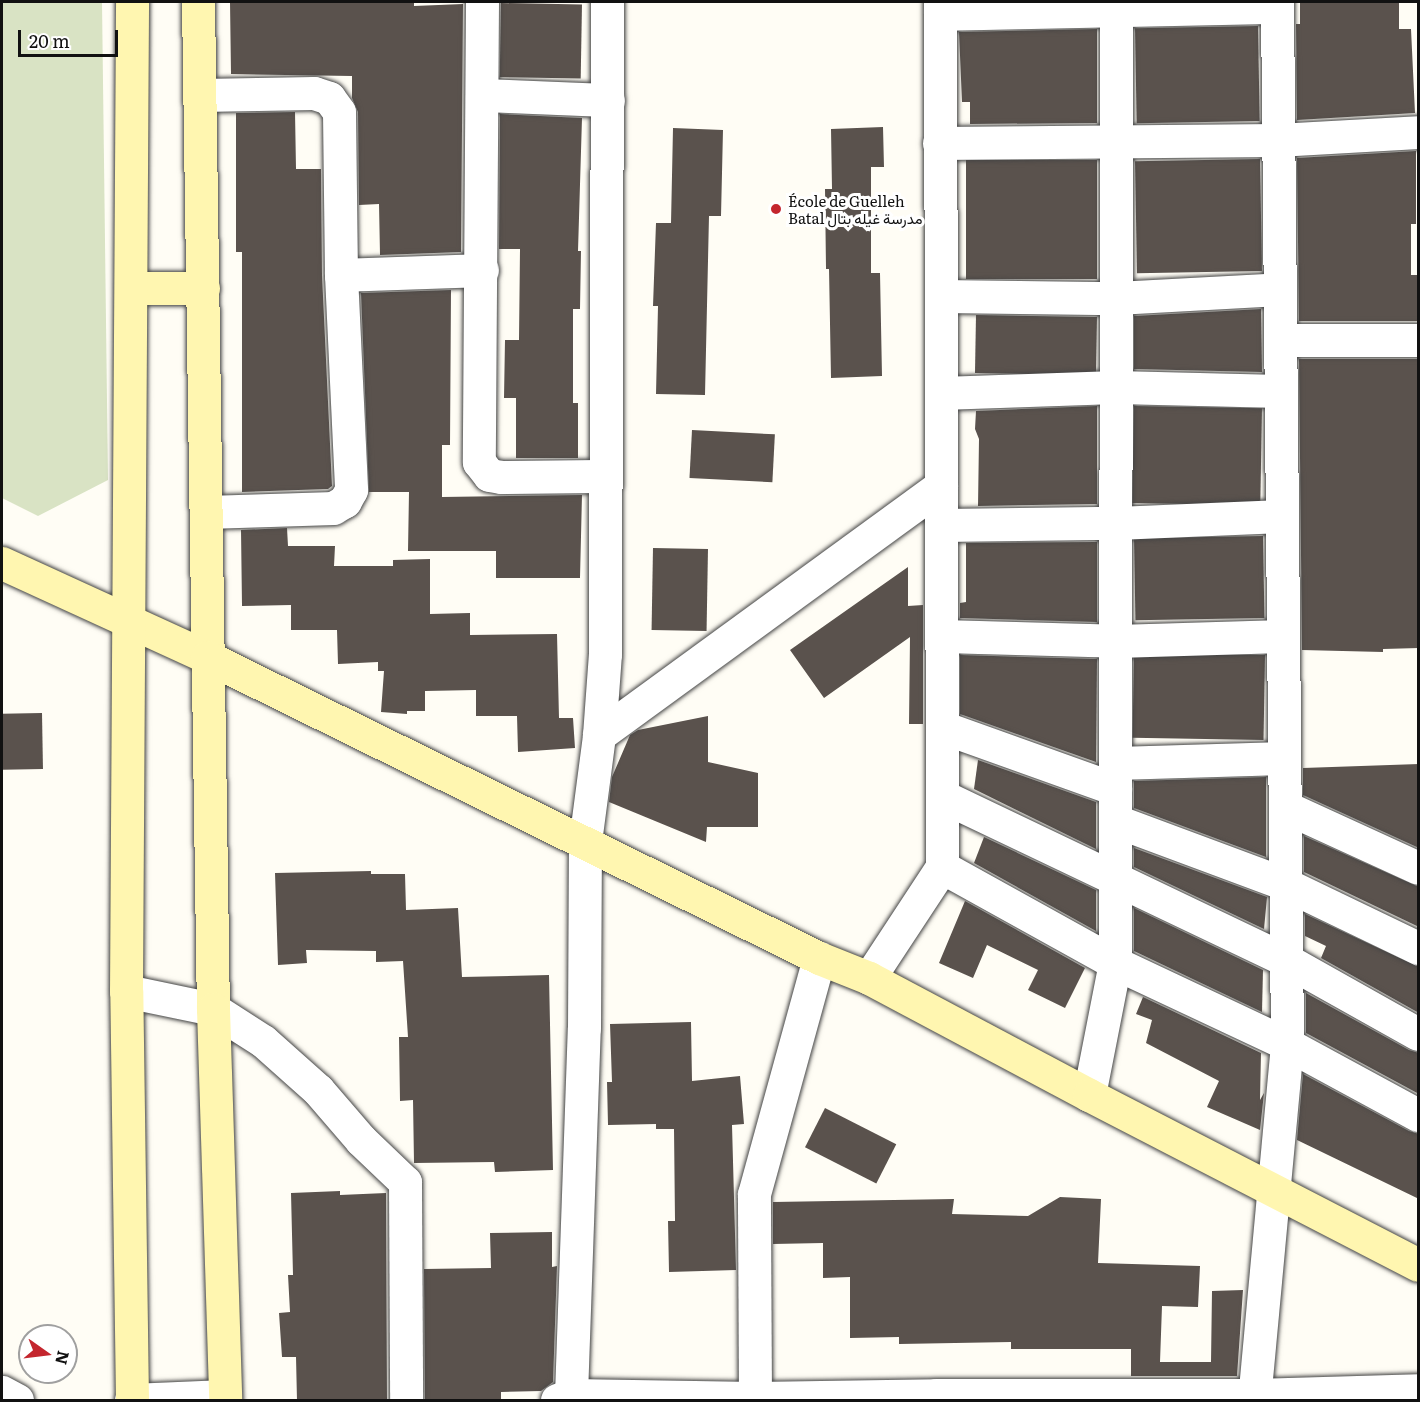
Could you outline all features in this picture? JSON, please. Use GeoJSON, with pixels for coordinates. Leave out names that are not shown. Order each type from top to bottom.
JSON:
{"type":"FeatureCollection","features":[{"type":"Feature","properties":{"kind":"main road"},"geometry":{"type":"LineString","coordinates":[[132,2],[126,991],[132,1400]]}},
{"type":"Feature","properties":{"kind":"main road"},"geometry":{"type":"LineString","coordinates":[[198,2],[213,1009],[225,1398]]}},
{"type":"Feature","properties":{"kind":"main road"},"geometry":{"type":"LineString","coordinates":[[131,288],[203,288]]}},
{"type":"Feature","properties":{"kind":"main road"},"geometry":{"type":"LineString","coordinates":[[2,563],[128,623],[207,657],[819,958],[869,978],[1089,1095],[1419,1265]]}},
{"type":"Feature","properties":{"kind":"street"},"geometry":{"type":"LineString","coordinates":[[482,2],[479,462],[489,475],[501,477],[605,476]]}},
{"type":"Feature","properties":{"kind":"street"},"geometry":{"type":"LineString","coordinates":[[607,2],[604,654],[599,735],[585,842],[584,1028],[564,1398],[774,1399],[936,1395],[1254,1398],[1419,1390]]}},
{"type":"Feature","properties":{"kind":"street"},"geometry":{"type":"LineString","coordinates":[[869,978],[942,867],[940,8],[1277,4],[1287,1044],[1254,1398]]}},
{"type":"Feature","properties":{"kind":"street"},"geometry":{"type":"LineString","coordinates":[[1089,1095],[1115,963],[1116,298],[1114,143],[1116,5]]}},
{"type":"Feature","properties":{"kind":"street"},"geometry":{"type":"LineString","coordinates":[[200,95],[314,93],[329,98],[339,112],[341,275],[351,490],[345,501],[333,508],[207,512]]}},
{"type":"Feature","properties":{"kind":"street"},"geometry":{"type":"LineString","coordinates":[[482,95],[608,100]]}},
{"type":"Feature","properties":{"kind":"street"},"geometry":{"type":"LineString","coordinates":[[939,142],[1114,143],[1277,140],[1419,132]]}},
{"type":"Feature","properties":{"kind":"street"},"geometry":{"type":"LineString","coordinates":[[341,275],[482,270]]}},
{"type":"Feature","properties":{"kind":"street"},"geometry":{"type":"LineString","coordinates":[[941,296],[1116,298],[1280,289]]}},
{"type":"Feature","properties":{"kind":"street"},"geometry":{"type":"LineString","coordinates":[[1280,339],[1419,340]]}},
{"type":"Feature","properties":{"kind":"street"},"geometry":{"type":"LineString","coordinates":[[941,393],[1116,387],[1281,391]]}},
{"type":"Feature","properties":{"kind":"street"},"geometry":{"type":"LineString","coordinates":[[599,735],[941,486]]}},
{"type":"Feature","properties":{"kind":"street"},"geometry":{"type":"LineString","coordinates":[[941,525],[1116,523],[1282,516]]}},
{"type":"Feature","properties":{"kind":"street"},"geometry":{"type":"LineString","coordinates":[[942,636],[1116,641],[1283,636]]}},
{"type":"Feature","properties":{"kind":"street"},"geometry":{"type":"LineString","coordinates":[[942,727],[1116,791],[1285,884],[1419,948]]}},
{"type":"Feature","properties":{"kind":"street"},"geometry":{"type":"LineString","coordinates":[[1116,791],[1284,758]]}},
{"type":"Feature","properties":{"kind":"street"},"geometry":{"type":"LineString","coordinates":[[942,796],[1286,960],[1419,1034]]}},
{"type":"Feature","properties":{"kind":"street"},"geometry":{"type":"LineString","coordinates":[[1285,807],[1419,868]]}},
{"type":"Feature","properties":{"kind":"street"},"geometry":{"type":"LineString","coordinates":[[942,867],[1115,963],[1287,1044],[1419,1115]]}},
{"type":"Feature","properties":{"kind":"street"},"geometry":{"type":"LineString","coordinates":[[774,1399],[754,1194],[819,958]]}},
{"type":"Feature","properties":{"kind":"street"},"geometry":{"type":"LineString","coordinates":[[126,991],[213,1009],[263,1041],[318,1090],[361,1140],[405,1182],[406,1401]]}},
{"type":"Feature","properties":{"kind":"street"},"geometry":{"type":"LineString","coordinates":[[2,1392],[17,1401]]}},
{"type":"Feature","properties":{"kind":"street"},"geometry":{"type":"LineString","coordinates":[[132,1400],[225,1398]]}},
{"type":"Feature","properties":{"kind":"green space"},"geometry":{"type":"Polygon","coordinates":[[[2,2],[102,2],[108,480],[38,516],[2,498],[2,2]]]}},
{"type":"Feature","properties":{"kind":"building"},"geometry":{"type":"Polygon","coordinates":[[[230,2],[414,2],[414,6],[463,4],[461,252],[380,255],[379,204],[359,205],[358,112],[352,98],[352,76],[231,74],[230,2]]]}},
{"type":"Feature","properties":{"kind":"building"},"geometry":{"type":"Polygon","coordinates":[[[1300,2],[1399,2],[1399,29],[1411,29],[1415,113],[1297,120],[1296,24],[1300,24],[1300,2]]]}},
{"type":"Feature","properties":{"kind":"building"},"geometry":{"type":"Polygon","coordinates":[[[501,3],[582,4],[581,78],[500,77],[501,3]]]}},
{"type":"Feature","properties":{"kind":"building"},"geometry":{"type":"Polygon","coordinates":[[[1258,26],[1260,121],[1137,123],[1135,28],[1258,26]]]}},
{"type":"Feature","properties":{"kind":"building"},"geometry":{"type":"Polygon","coordinates":[[[1097,29],[1097,123],[970,124],[970,102],[962,102],[959,32],[1097,29]]]}},
{"type":"Feature","properties":{"kind":"building"},"geometry":{"type":"Polygon","coordinates":[[[295,112],[296,169],[321,169],[322,275],[332,486],[328,489],[242,492],[242,252],[236,252],[236,113],[295,112]]]}},
{"type":"Feature","properties":{"kind":"building"},"geometry":{"type":"Polygon","coordinates":[[[500,114],[582,118],[578,251],[581,251],[580,309],[573,309],[573,403],[578,403],[578,458],[516,458],[516,398],[504,398],[505,340],[519,340],[520,249],[499,249],[500,114]]]}},
{"type":"Feature","properties":{"kind":"building"},"geometry":{"type":"Polygon","coordinates":[[[883,127],[884,167],[871,167],[871,273],[880,273],[882,376],[831,378],[825,189],[832,189],[831,129],[883,127]]]}},
{"type":"Feature","properties":{"kind":"building"},"geometry":{"type":"Polygon","coordinates":[[[673,128],[723,130],[721,216],[709,216],[705,395],[656,394],[658,306],[653,306],[656,223],[671,223],[673,128]]]}},
{"type":"Feature","properties":{"kind":"building"},"geometry":{"type":"Polygon","coordinates":[[[1416,151],[1416,224],[1411,224],[1411,275],[1418,275],[1419,321],[1299,321],[1297,158],[1416,151]]]}},
{"type":"Feature","properties":{"kind":"building"},"geometry":{"type":"Polygon","coordinates":[[[1260,159],[1262,271],[1137,273],[1135,161],[1260,159]]]}},
{"type":"Feature","properties":{"kind":"building"},"geometry":{"type":"Polygon","coordinates":[[[966,160],[1097,160],[1097,279],[966,279],[966,160]]]}},
{"type":"Feature","properties":{"kind":"building"},"geometry":{"type":"Polygon","coordinates":[[[451,290],[450,445],[442,445],[442,497],[582,495],[580,578],[496,578],[496,551],[408,551],[409,492],[369,492],[361,293],[451,290]]]}},
{"type":"Feature","properties":{"kind":"building"},"geometry":{"type":"Polygon","coordinates":[[[1261,309],[1262,372],[1134,369],[1134,316],[1261,309]]]}},
{"type":"Feature","properties":{"kind":"building"},"geometry":{"type":"Polygon","coordinates":[[[976,315],[1097,317],[1096,375],[975,373],[976,315]]]}},
{"type":"Feature","properties":{"kind":"building"},"geometry":{"type":"Polygon","coordinates":[[[1299,359],[1419,359],[1419,648],[1383,649],[1383,652],[1302,650],[1299,359]]]}},
{"type":"Feature","properties":{"kind":"building"},"geometry":{"type":"Polygon","coordinates":[[[1097,406],[1097,504],[978,506],[979,439],[975,429],[976,411],[1097,406]]]}},
{"type":"Feature","properties":{"kind":"building"},"geometry":{"type":"Polygon","coordinates":[[[1134,406],[1262,408],[1260,505],[1132,503],[1134,406]]]}},
{"type":"Feature","properties":{"kind":"building"},"geometry":{"type":"Polygon","coordinates":[[[692,430],[775,434],[772,482],[689,478],[692,430]]]}},
{"type":"Feature","properties":{"kind":"building"},"geometry":{"type":"Polygon","coordinates":[[[287,528],[288,546],[335,546],[334,566],[393,566],[393,560],[430,559],[430,614],[470,613],[470,635],[557,634],[559,718],[573,718],[575,748],[518,752],[517,716],[476,716],[476,690],[425,691],[425,711],[407,711],[407,714],[381,712],[384,671],[378,671],[378,662],[338,664],[337,630],[291,630],[291,605],[242,606],[241,530],[287,528]]]}},
{"type":"Feature","properties":{"kind":"building"},"geometry":{"type":"Polygon","coordinates":[[[1263,536],[1264,618],[1135,620],[1134,538],[1263,536]]]}},
{"type":"Feature","properties":{"kind":"building"},"geometry":{"type":"Polygon","coordinates":[[[1097,542],[1097,622],[960,618],[960,603],[966,602],[966,543],[1097,542]]]}},
{"type":"Feature","properties":{"kind":"building"},"geometry":{"type":"Polygon","coordinates":[[[653,548],[708,549],[707,631],[652,630],[653,548]]]}},
{"type":"Feature","properties":{"kind":"building"},"geometry":{"type":"Polygon","coordinates":[[[908,567],[908,606],[923,605],[923,724],[909,724],[910,637],[824,698],[790,650],[908,567]]]}},
{"type":"Feature","properties":{"kind":"building"},"geometry":{"type":"Polygon","coordinates":[[[1134,653],[1265,655],[1264,740],[1133,738],[1134,653]]]}},
{"type":"Feature","properties":{"kind":"building"},"geometry":{"type":"Polygon","coordinates":[[[960,655],[1097,659],[1096,762],[960,714],[960,655]]]}},
{"type":"Feature","properties":{"kind":"building"},"geometry":{"type":"Polygon","coordinates":[[[42,713],[43,769],[3,770],[2,714],[42,713]]]}},
{"type":"Feature","properties":{"kind":"building"},"geometry":{"type":"Polygon","coordinates":[[[708,716],[708,762],[758,773],[758,827],[707,827],[706,842],[609,802],[612,777],[630,735],[638,730],[708,716]]]}},
{"type":"Feature","properties":{"kind":"building"},"geometry":{"type":"Polygon","coordinates":[[[978,760],[1096,802],[1096,849],[974,789],[978,760]]]}},
{"type":"Feature","properties":{"kind":"building"},"geometry":{"type":"Polygon","coordinates":[[[1419,764],[1419,848],[1303,795],[1303,768],[1419,764]]]}},
{"type":"Feature","properties":{"kind":"building"},"geometry":{"type":"Polygon","coordinates":[[[1266,777],[1266,857],[1134,808],[1134,781],[1266,777]]]}},
{"type":"Feature","properties":{"kind":"building"},"geometry":{"type":"Polygon","coordinates":[[[1304,836],[1419,887],[1419,927],[1304,872],[1304,836]]]}},
{"type":"Feature","properties":{"kind":"building"},"geometry":{"type":"Polygon","coordinates":[[[984,837],[1096,890],[1096,931],[974,863],[984,837]]]}},
{"type":"Feature","properties":{"kind":"building"},"geometry":{"type":"Polygon","coordinates":[[[1134,848],[1267,897],[1264,929],[1134,867],[1134,848]]]}},
{"type":"Feature","properties":{"kind":"building"},"geometry":{"type":"Polygon","coordinates":[[[371,871],[371,874],[405,874],[406,910],[458,908],[462,977],[549,975],[553,1170],[495,1172],[494,1162],[414,1163],[413,1100],[400,1101],[399,1037],[408,1037],[403,961],[376,962],[376,951],[306,950],[307,963],[278,965],[275,873],[371,871]]]}},
{"type":"Feature","properties":{"kind":"building"},"geometry":{"type":"Polygon","coordinates":[[[965,901],[1085,968],[1065,1008],[1028,990],[1038,970],[987,945],[973,978],[939,963],[965,901]]]}},
{"type":"Feature","properties":{"kind":"building"},"geometry":{"type":"Polygon","coordinates":[[[1134,908],[1263,970],[1262,1012],[1134,951],[1134,908]]]}},
{"type":"Feature","properties":{"kind":"building"},"geometry":{"type":"Polygon","coordinates":[[[1305,914],[1419,967],[1419,1013],[1321,958],[1326,946],[1305,936],[1305,914]]]}},
{"type":"Feature","properties":{"kind":"building"},"geometry":{"type":"Polygon","coordinates":[[[1306,993],[1409,1050],[1419,1053],[1419,1094],[1306,1033],[1306,993]]]}},
{"type":"Feature","properties":{"kind":"building"},"geometry":{"type":"Polygon","coordinates":[[[1143,997],[1261,1053],[1260,1100],[1264,1093],[1260,1130],[1207,1107],[1219,1081],[1146,1043],[1152,1020],[1136,1014],[1143,997]]]}},
{"type":"Feature","properties":{"kind":"building"},"geometry":{"type":"Polygon","coordinates":[[[691,1022],[692,1081],[740,1076],[744,1124],[732,1125],[736,1270],[669,1272],[668,1221],[675,1221],[674,1129],[656,1129],[656,1124],[608,1125],[607,1082],[612,1082],[610,1024],[691,1022]]]}},
{"type":"Feature","properties":{"kind":"building"},"geometry":{"type":"Polygon","coordinates":[[[1303,1074],[1409,1131],[1419,1134],[1419,1199],[1297,1140],[1303,1074]]]}},
{"type":"Feature","properties":{"kind":"building"},"geometry":{"type":"Polygon","coordinates":[[[825,1108],[896,1144],[876,1184],[805,1147],[825,1108]]]}},
{"type":"Feature","properties":{"kind":"building"},"geometry":{"type":"Polygon","coordinates":[[[340,1191],[340,1195],[386,1193],[387,1401],[297,1401],[296,1357],[282,1357],[279,1313],[290,1312],[288,1275],[293,1275],[291,1193],[340,1191]]]}},
{"type":"Feature","properties":{"kind":"building"},"geometry":{"type":"Polygon","coordinates":[[[1060,1197],[1101,1199],[1098,1263],[1200,1266],[1198,1307],[1162,1306],[1160,1362],[1211,1362],[1212,1291],[1243,1290],[1237,1376],[1131,1376],[1131,1349],[1011,1349],[1011,1342],[899,1344],[899,1337],[850,1338],[850,1277],[823,1278],[823,1243],[773,1244],[773,1202],[954,1199],[952,1214],[1028,1216],[1060,1197]]]}},
{"type":"Feature","properties":{"kind":"building"},"geometry":{"type":"Polygon","coordinates":[[[552,1232],[552,1267],[557,1266],[553,1382],[541,1391],[501,1392],[501,1401],[425,1401],[424,1269],[491,1268],[490,1233],[552,1232]]]}},
{"type":"Feature","properties":{"kind":"place","name":"École de Guelleh Batal مدرسة غيله بتال"},"geometry":{"type":"Point","coordinates":[776,209]}}]}
